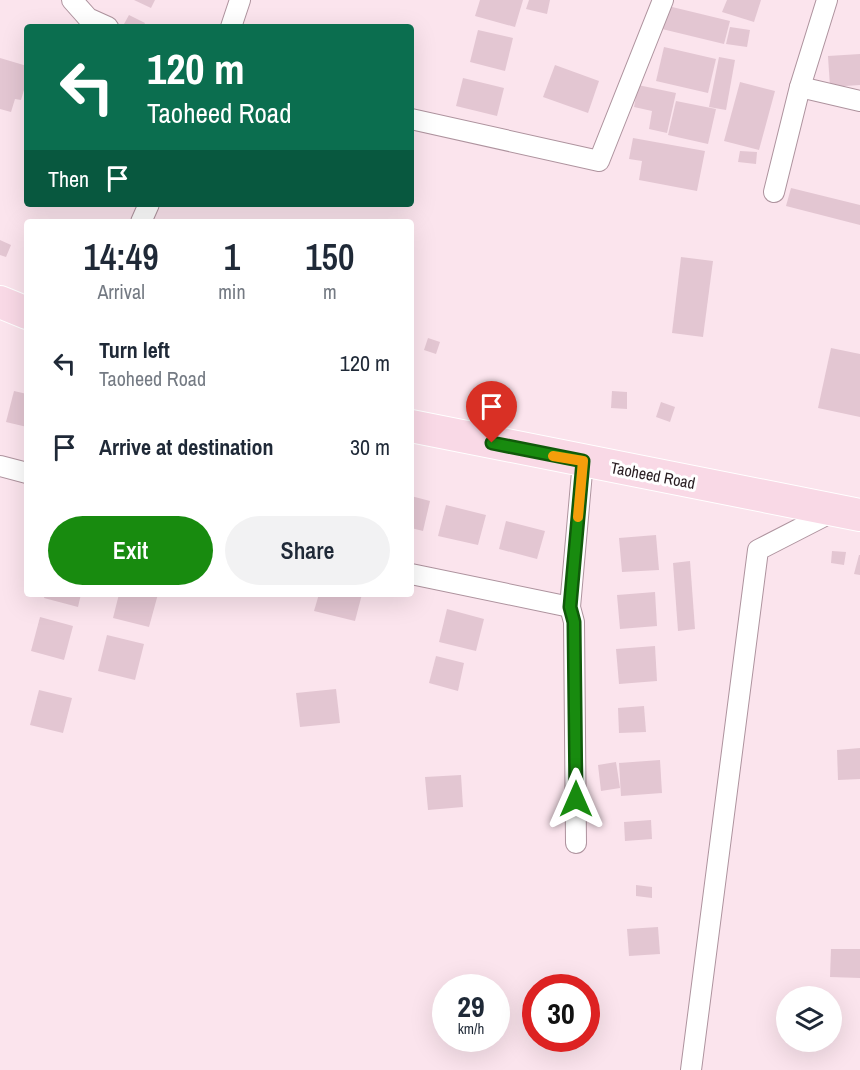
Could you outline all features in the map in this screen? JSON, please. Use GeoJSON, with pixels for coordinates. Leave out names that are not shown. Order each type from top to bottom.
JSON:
{"type":"FeatureCollection","features":[{"type":"Feature","properties":{"kind":"main road"},"geometry":{"type":"LineString","coordinates":[[0,302],[24,312]]}},
{"type":"Feature","properties":{"kind":"main road","name":"Taoheed Road"},"geometry":{"type":"LineString","coordinates":[[414,427],[848,513]]}},
{"type":"Feature","properties":{"kind":"street"},"geometry":{"type":"LineString","coordinates":[[72,0],[88,18],[101,24]]}},
{"type":"Feature","properties":{"kind":"street"},"geometry":{"type":"LineString","coordinates":[[232,24],[240,0]]}},
{"type":"Feature","properties":{"kind":"street"},"geometry":{"type":"LineString","coordinates":[[414,120],[599,161],[663,0]]}},
{"type":"Feature","properties":{"kind":"street"},"geometry":{"type":"LineString","coordinates":[[774,192],[800,87],[827,0]]}},
{"type":"Feature","properties":{"kind":"street"},"geometry":{"type":"LineString","coordinates":[[800,87],[860,101]]}},
{"type":"Feature","properties":{"kind":"street"},"geometry":{"type":"LineString","coordinates":[[576,843],[574,622],[570,607],[583,461]]}},
{"type":"Feature","properties":{"kind":"street"},"geometry":{"type":"LineString","coordinates":[[0,466],[24,472]]}},
{"type":"Feature","properties":{"kind":"street"},"geometry":{"type":"LineString","coordinates":[[692,1070],[758,550],[848,513]]}},
{"type":"Feature","properties":{"kind":"street"},"geometry":{"type":"LineString","coordinates":[[414,575],[570,607]]}},
{"type":"Feature","properties":{"kind":"building"},"geometry":{"type":"Polygon","coordinates":[[[134,0],[155,0],[151,8],[134,0]]]}},
{"type":"Feature","properties":{"kind":"building"},"geometry":{"type":"Polygon","coordinates":[[[480,0],[523,0],[515,27],[475,16],[480,0]]]}},
{"type":"Feature","properties":{"kind":"building"},"geometry":{"type":"Polygon","coordinates":[[[529,0],[550,0],[547,14],[526,9],[529,0]]]}},
{"type":"Feature","properties":{"kind":"building"},"geometry":{"type":"Polygon","coordinates":[[[727,0],[761,0],[754,22],[722,12],[727,0]]]}},
{"type":"Feature","properties":{"kind":"building"},"geometry":{"type":"Polygon","coordinates":[[[668,6],[730,21],[724,44],[662,29],[668,6]]]}},
{"type":"Feature","properties":{"kind":"building"},"geometry":{"type":"Polygon","coordinates":[[[129,15],[145,23],[144,24],[124,24],[129,15]]]}},
{"type":"Feature","properties":{"kind":"building"},"geometry":{"type":"Polygon","coordinates":[[[730,27],[750,30],[747,47],[726,44],[730,27]]]}},
{"type":"Feature","properties":{"kind":"building"},"geometry":{"type":"Polygon","coordinates":[[[478,30],[513,38],[505,71],[470,62],[478,30]]]}},
{"type":"Feature","properties":{"kind":"building"},"geometry":{"type":"Polygon","coordinates":[[[664,47],[716,59],[708,93],[656,81],[664,47]]]}},
{"type":"Feature","properties":{"kind":"building"},"geometry":{"type":"Polygon","coordinates":[[[860,54],[860,85],[830,87],[828,56],[860,54]]]}},
{"type":"Feature","properties":{"kind":"building"},"geometry":{"type":"Polygon","coordinates":[[[719,57],[735,60],[726,110],[709,107],[719,57]]]}},
{"type":"Feature","properties":{"kind":"building"},"geometry":{"type":"Polygon","coordinates":[[[0,58],[24,65],[24,90],[21,100],[15,99],[11,112],[0,109],[0,58]]]}},
{"type":"Feature","properties":{"kind":"building"},"geometry":{"type":"Polygon","coordinates":[[[555,65],[599,81],[588,113],[543,97],[555,65]]]}},
{"type":"Feature","properties":{"kind":"building"},"geometry":{"type":"Polygon","coordinates":[[[463,78],[504,88],[497,116],[456,106],[463,78]]]}},
{"type":"Feature","properties":{"kind":"building"},"geometry":{"type":"Polygon","coordinates":[[[740,82],[775,91],[759,150],[724,141],[740,82]]]}},
{"type":"Feature","properties":{"kind":"building"},"geometry":{"type":"Polygon","coordinates":[[[638,85],[676,93],[667,133],[649,129],[652,111],[634,107],[638,85]]]}},
{"type":"Feature","properties":{"kind":"building"},"geometry":{"type":"Polygon","coordinates":[[[676,101],[716,109],[708,144],[668,135],[676,101]]]}},
{"type":"Feature","properties":{"kind":"building"},"geometry":{"type":"Polygon","coordinates":[[[633,138],[705,151],[697,191],[639,180],[642,161],[629,159],[633,138]]]}},
{"type":"Feature","properties":{"kind":"building"},"geometry":{"type":"Polygon","coordinates":[[[740,151],[757,152],[756,164],[738,162],[740,151]]]}},
{"type":"Feature","properties":{"kind":"building"},"geometry":{"type":"Polygon","coordinates":[[[791,188],[860,205],[860,225],[786,206],[791,188]]]}},
{"type":"Feature","properties":{"kind":"building"},"geometry":{"type":"Polygon","coordinates":[[[0,240],[11,245],[6,257],[0,255],[0,240]]]}},
{"type":"Feature","properties":{"kind":"building"},"geometry":{"type":"Polygon","coordinates":[[[681,257],[713,261],[703,337],[672,333],[681,257]]]}},
{"type":"Feature","properties":{"kind":"building"},"geometry":{"type":"Polygon","coordinates":[[[428,338],[440,342],[436,354],[424,350],[428,338]]]}},
{"type":"Feature","properties":{"kind":"building"},"geometry":{"type":"Polygon","coordinates":[[[831,348],[860,354],[860,417],[818,408],[831,348]]]}},
{"type":"Feature","properties":{"kind":"building"},"geometry":{"type":"Polygon","coordinates":[[[14,391],[24,393],[24,426],[6,422],[14,391]]]}},
{"type":"Feature","properties":{"kind":"building"},"geometry":{"type":"Polygon","coordinates":[[[612,391],[627,392],[627,409],[611,408],[612,391]]]}},
{"type":"Feature","properties":{"kind":"building"},"geometry":{"type":"Polygon","coordinates":[[[661,402],[675,407],[670,422],[656,417],[661,402]]]}},
{"type":"Feature","properties":{"kind":"building"},"geometry":{"type":"Polygon","coordinates":[[[414,497],[430,501],[423,531],[414,529],[414,497]]]}},
{"type":"Feature","properties":{"kind":"building"},"geometry":{"type":"Polygon","coordinates":[[[446,505],[486,515],[478,545],[438,536],[446,505]]]}},
{"type":"Feature","properties":{"kind":"building"},"geometry":{"type":"Polygon","coordinates":[[[506,521],[545,531],[537,559],[499,549],[506,521]]]}},
{"type":"Feature","properties":{"kind":"building"},"geometry":{"type":"Polygon","coordinates":[[[656,535],[659,570],[622,572],[619,538],[656,535]]]}},
{"type":"Feature","properties":{"kind":"building"},"geometry":{"type":"Polygon","coordinates":[[[832,551],[846,552],[844,565],[831,563],[832,551]]]}},
{"type":"Feature","properties":{"kind":"building"},"geometry":{"type":"Polygon","coordinates":[[[860,555],[860,575],[854,574],[860,555]]]}},
{"type":"Feature","properties":{"kind":"building"},"geometry":{"type":"Polygon","coordinates":[[[690,561],[695,629],[678,631],[673,563],[690,561]]]}},
{"type":"Feature","properties":{"kind":"building"},"geometry":{"type":"Polygon","coordinates":[[[655,592],[657,626],[620,629],[617,595],[655,592]]]}},
{"type":"Feature","properties":{"kind":"building"},"geometry":{"type":"Polygon","coordinates":[[[44,597],[80,597],[78,607],[44,597]]]}},
{"type":"Feature","properties":{"kind":"building"},"geometry":{"type":"Polygon","coordinates":[[[118,597],[157,597],[149,627],[113,618],[118,597]]]}},
{"type":"Feature","properties":{"kind":"building"},"geometry":{"type":"Polygon","coordinates":[[[318,597],[361,597],[355,621],[314,611],[318,597]]]}},
{"type":"Feature","properties":{"kind":"building"},"geometry":{"type":"Polygon","coordinates":[[[447,609],[484,619],[476,651],[439,642],[447,609]]]}},
{"type":"Feature","properties":{"kind":"building"},"geometry":{"type":"Polygon","coordinates":[[[40,617],[73,626],[64,660],[31,651],[40,617]]]}},
{"type":"Feature","properties":{"kind":"building"},"geometry":{"type":"Polygon","coordinates":[[[107,635],[144,644],[135,680],[98,671],[107,635]]]}},
{"type":"Feature","properties":{"kind":"building"},"geometry":{"type":"Polygon","coordinates":[[[655,646],[657,681],[619,684],[616,649],[655,646]]]}},
{"type":"Feature","properties":{"kind":"building"},"geometry":{"type":"Polygon","coordinates":[[[436,656],[464,663],[458,691],[429,683],[436,656]]]}},
{"type":"Feature","properties":{"kind":"building"},"geometry":{"type":"Polygon","coordinates":[[[336,689],[340,723],[300,727],[296,693],[336,689]]]}},
{"type":"Feature","properties":{"kind":"building"},"geometry":{"type":"Polygon","coordinates":[[[39,690],[72,698],[63,733],[30,725],[39,690]]]}},
{"type":"Feature","properties":{"kind":"building"},"geometry":{"type":"Polygon","coordinates":[[[644,706],[646,732],[619,733],[618,708],[644,706]]]}},
{"type":"Feature","properties":{"kind":"building"},"geometry":{"type":"Polygon","coordinates":[[[860,748],[860,779],[838,780],[837,750],[860,748]]]}},
{"type":"Feature","properties":{"kind":"building"},"geometry":{"type":"Polygon","coordinates":[[[660,760],[662,793],[621,796],[619,763],[660,760]]]}},
{"type":"Feature","properties":{"kind":"building"},"geometry":{"type":"Polygon","coordinates":[[[616,762],[620,788],[601,791],[598,765],[616,762]]]}},
{"type":"Feature","properties":{"kind":"building"},"geometry":{"type":"Polygon","coordinates":[[[461,775],[463,807],[428,810],[425,777],[461,775]]]}},
{"type":"Feature","properties":{"kind":"building"},"geometry":{"type":"Polygon","coordinates":[[[651,820],[652,839],[625,841],[624,822],[651,820]]]}},
{"type":"Feature","properties":{"kind":"building"},"geometry":{"type":"Polygon","coordinates":[[[636,885],[652,887],[652,898],[636,896],[636,885]]]}},
{"type":"Feature","properties":{"kind":"building"},"geometry":{"type":"Polygon","coordinates":[[[658,927],[660,954],[629,956],[627,929],[658,927]]]}},
{"type":"Feature","properties":{"kind":"building"},"geometry":{"type":"Polygon","coordinates":[[[831,949],[860,949],[860,978],[830,977],[831,949]]]}},
{"type":"Feature","properties":{"kind":"slow traffic"},"geometry":{"type":"LineString","coordinates":[[553,456],[583,461],[578,517]]}},
{"type":"Feature","properties":{"kind":"route"},"geometry":{"type":"LineString","coordinates":[[492,443],[583,461],[570,607],[574,622],[576,799]]}}]}
